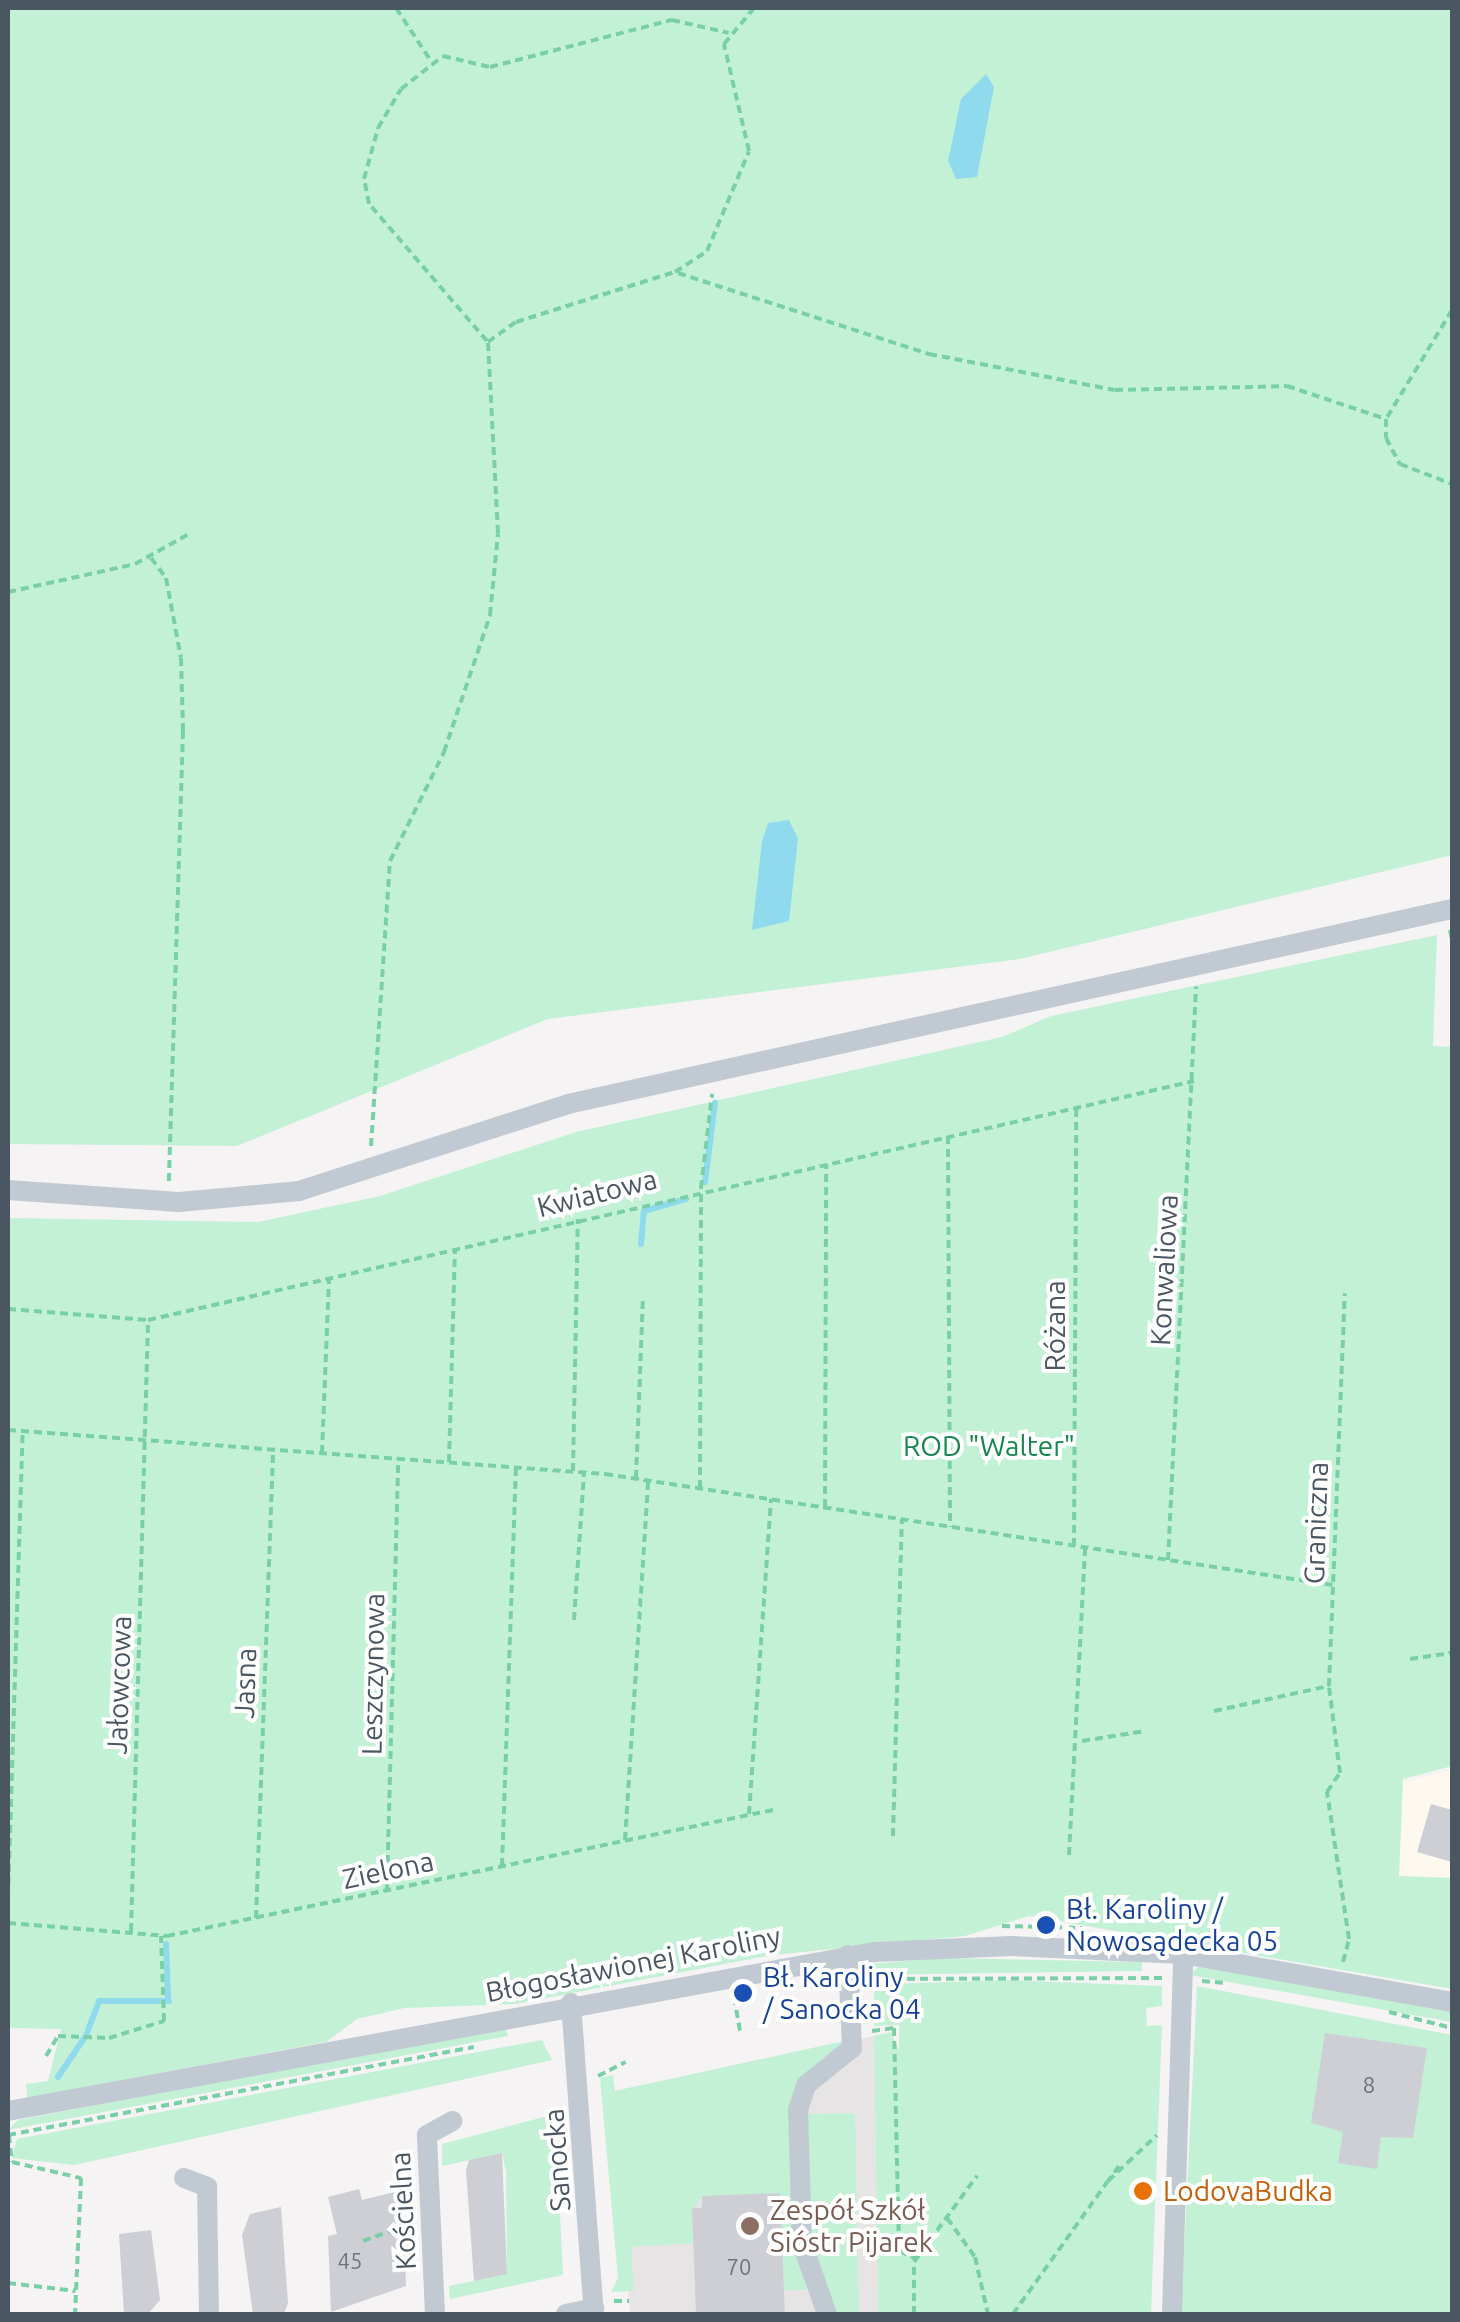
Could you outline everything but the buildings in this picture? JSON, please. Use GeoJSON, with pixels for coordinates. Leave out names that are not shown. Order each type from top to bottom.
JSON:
{"type":"FeatureCollection","features":[{"type":"Feature","properties":{"kind":"street"},"geometry":{"type":"LineString","coordinates":[[8,1190],[171,1202],[299,1192],[568,1104],[1452,909]]}},
{"type":"Feature","properties":{"kind":"street","name":"Błogosławionej Karoliny"},"geometry":{"type":"LineString","coordinates":[[8,2111],[571,2002],[848,1955],[1011,1946],[1183,1954],[1339,1976],[1452,2002]]}},
{"type":"Feature","properties":{"kind":"street"},"geometry":{"type":"LineString","coordinates":[[1172,2314],[1183,1954]]}},
{"type":"Feature","properties":{"kind":"street"},"geometry":{"type":"LineString","coordinates":[[827,2314],[802,2243],[798,2110],[806,2085],[852,2048],[848,1955]]}},
{"type":"Feature","properties":{"kind":"street","name":"Sanocka"},"geometry":{"type":"LineString","coordinates":[[571,2002],[601,2308]]}},
{"type":"Feature","properties":{"kind":"street","name":"Kościelna"},"geometry":{"type":"LineString","coordinates":[[436,2314],[427,2135],[452,2121]]}},
{"type":"Feature","properties":{"kind":"street"},"geometry":{"type":"LineString","coordinates":[[184,2178],[207,2187],[209,2314]]}},
{"type":"Feature","properties":{"kind":"street"},"geometry":{"type":"LineString","coordinates":[[566,2314],[601,2308]]}},
{"type":"Feature","properties":{"kind":"path"},"geometry":{"type":"LineString","coordinates":[[396,8],[431,61]]}},
{"type":"Feature","properties":{"kind":"path"},"geometry":{"type":"LineString","coordinates":[[488,342],[516,322],[675,272],[707,251],[727,219],[749,151],[727,78],[729,33],[754,8]]}},
{"type":"Feature","properties":{"kind":"path"},"geometry":{"type":"LineString","coordinates":[[431,61],[490,67],[672,20],[729,33]]}},
{"type":"Feature","properties":{"kind":"path"},"geometry":{"type":"LineString","coordinates":[[367,1170],[390,861],[444,752],[490,615],[498,533],[488,342],[380,222],[367,192],[378,128],[431,61]]}},
{"type":"Feature","properties":{"kind":"path"},"geometry":{"type":"LineString","coordinates":[[675,272],[929,354],[1116,390],[1287,386],[1386,419]]}},
{"type":"Feature","properties":{"kind":"path"},"geometry":{"type":"LineString","coordinates":[[1452,310],[1386,419],[1400,464],[1452,484]]}},
{"type":"Feature","properties":{"kind":"path"},"geometry":{"type":"LineString","coordinates":[[8,592],[151,558],[189,534]]}},
{"type":"Feature","properties":{"kind":"path"},"geometry":{"type":"LineString","coordinates":[[151,558],[166,578],[184,730],[165,1143],[171,1202]]}},
{"type":"Feature","properties":{"kind":"path","name":"Konwaliowa"},"geometry":{"type":"LineString","coordinates":[[1168,1560],[1196,982]]}},
{"type":"Feature","properties":{"kind":"path","name":"Kwiatowa"},"geometry":{"type":"LineString","coordinates":[[8,1310],[148,1320],[701,1188],[826,1164],[1194,1081]]}},
{"type":"Feature","properties":{"kind":"path"},"geometry":{"type":"LineString","coordinates":[[700,1488],[701,1188],[712,1099]]}},
{"type":"Feature","properties":{"kind":"path","name":"Różana"},"geometry":{"type":"LineString","coordinates":[[1074,1546],[1076,1106]]}},
{"type":"Feature","properties":{"kind":"path"},"geometry":{"type":"LineString","coordinates":[[948,1135],[950,1526]]}},
{"type":"Feature","properties":{"kind":"path"},"geometry":{"type":"LineString","coordinates":[[825,1507],[826,1164]]}},
{"type":"Feature","properties":{"kind":"path"},"geometry":{"type":"LineString","coordinates":[[573,1471],[578,1218]]}},
{"type":"Feature","properties":{"kind":"path"},"geometry":{"type":"LineString","coordinates":[[449,1462],[454,1249]]}},
{"type":"Feature","properties":{"kind":"path"},"geometry":{"type":"LineString","coordinates":[[322,1452],[329,1278]]}},
{"type":"Feature","properties":{"kind":"path","name":"Graniczna"},"geometry":{"type":"LineString","coordinates":[[1339,1976],[1349,1939],[1327,1792],[1340,1753],[1329,1686],[1345,1293]]}},
{"type":"Feature","properties":{"kind":"path"},"geometry":{"type":"LineString","coordinates":[[636,1478],[643,1297]]}},
{"type":"Feature","properties":{"kind":"path","name":"Jałowcowa"},"geometry":{"type":"LineString","coordinates":[[130,1931],[148,1440],[148,1320]]}},
{"type":"Feature","properties":{"kind":"path"},"geometry":{"type":"LineString","coordinates":[[8,1430],[636,1478],[1333,1585]]}},
{"type":"Feature","properties":{"kind":"path"},"geometry":{"type":"LineString","coordinates":[[8,1898],[23,1431]]}},
{"type":"Feature","properties":{"kind":"path","name":"Jasna"},"geometry":{"type":"LineString","coordinates":[[256,1918],[273,1449]]}},
{"type":"Feature","properties":{"kind":"path","name":"Leszczynowa"},"geometry":{"type":"LineString","coordinates":[[387,1890],[398,1458]]}},
{"type":"Feature","properties":{"kind":"path"},"geometry":{"type":"LineString","coordinates":[[502,1866],[516,1467]]}},
{"type":"Feature","properties":{"kind":"path"},"geometry":{"type":"LineString","coordinates":[[574,1620],[584,1472]]}},
{"type":"Feature","properties":{"kind":"path"},"geometry":{"type":"LineString","coordinates":[[625,1840],[648,1480]]}},
{"type":"Feature","properties":{"kind":"path"},"geometry":{"type":"LineString","coordinates":[[749,1816],[770,1499]]}},
{"type":"Feature","properties":{"kind":"path"},"geometry":{"type":"LineString","coordinates":[[893,1836],[902,1519]]}},
{"type":"Feature","properties":{"kind":"path"},"geometry":{"type":"LineString","coordinates":[[1069,1855],[1082,1740],[1086,1547]]}},
{"type":"Feature","properties":{"kind":"path"},"geometry":{"type":"LineString","coordinates":[[1410,1659],[1452,1653]]}},
{"type":"Feature","properties":{"kind":"path"},"geometry":{"type":"LineString","coordinates":[[1214,1711],[1329,1686]]}},
{"type":"Feature","properties":{"kind":"path"},"geometry":{"type":"LineString","coordinates":[[1082,1740],[1145,1732]]}},
{"type":"Feature","properties":{"kind":"path","name":"Zielona"},"geometry":{"type":"LineString","coordinates":[[8,1923],[161,1936],[773,1810]]}},
{"type":"Feature","properties":{"kind":"path"},"geometry":{"type":"LineString","coordinates":[[46,2056],[58,2036],[109,2038],[164,2021],[161,1936]]}},
{"type":"Feature","properties":{"kind":"path"},"geometry":{"type":"LineString","coordinates":[[793,1988],[850,1980],[1012,1971],[1182,1978],[1243,1985]]}},
{"type":"Feature","properties":{"kind":"path"},"geometry":{"type":"LineString","coordinates":[[722,1998],[748,1994]]}},
{"type":"Feature","properties":{"kind":"path"},"geometry":{"type":"LineString","coordinates":[[734,1997],[740,2032]]}},
{"type":"Feature","properties":{"kind":"path"},"geometry":{"type":"LineString","coordinates":[[1377,2010],[1452,2028]]}},
{"type":"Feature","properties":{"kind":"path"},"geometry":{"type":"LineString","coordinates":[[868,2018],[870,2031],[894,2028],[898,2251],[917,2259]]}},
{"type":"Feature","properties":{"kind":"path"},"geometry":{"type":"LineString","coordinates":[[74,2314],[81,2178],[9,2160],[8,2135],[494,2043]]}},
{"type":"Feature","properties":{"kind":"path"},"geometry":{"type":"LineString","coordinates":[[598,2076],[626,2062]]}},
{"type":"Feature","properties":{"kind":"path"},"geometry":{"type":"LineString","coordinates":[[1013,2314],[1118,2166],[1161,2132]]}},
{"type":"Feature","properties":{"kind":"path"},"geometry":{"type":"LineString","coordinates":[[914,2314],[917,2259],[976,2176]]}},
{"type":"Feature","properties":{"kind":"path"},"geometry":{"type":"LineString","coordinates":[[946,2218],[975,2257],[988,2314]]}},
{"type":"Feature","properties":{"kind":"path"},"geometry":{"type":"LineString","coordinates":[[364,2241],[421,2222]]}},
{"type":"Feature","properties":{"kind":"path"},"geometry":{"type":"LineString","coordinates":[[8,2283],[76,2291]]}},
{"type":"Feature","properties":{"kind":"path"},"geometry":{"type":"LineString","coordinates":[[601,2308],[629,2301]]}},
{"type":"Feature","properties":{"kind":"shaded area"},"geometry":{"type":"Polygon","coordinates":[[[1452,1770],[1452,1878],[1399,1876],[1403,1782],[1452,1770]]]}},
{"type":"Feature","properties":{"kind":"shaded area","name":"Zespół Szkół Sióstr Pijarek"},"geometry":{"type":"Polygon","coordinates":[[[874,2036],[878,2314],[630,2314],[614,2091],[874,2036]]]}},
{"type":"Feature","properties":{"kind":"green space"},"geometry":{"type":"Polygon","coordinates":[[[8,8],[1452,8],[1452,855],[1020,959],[548,1019],[237,1146],[8,1144],[8,8]]]}},
{"type":"Feature","properties":{"kind":"green space","name":"ROD \"Walter\""},"geometry":{"type":"Polygon","coordinates":[[[1437,935],[1433,1046],[1452,1047],[1452,1766],[1403,1779],[1399,1876],[1452,1878],[1452,1989],[1029,1916],[965,1936],[772,1955],[515,2004],[404,2008],[357,2019],[326,2042],[27,2098],[26,2084],[48,2081],[61,2029],[8,2028],[8,1218],[258,1222],[380,1196],[576,1132],[1002,1037],[1051,1016],[1437,935]]]}},
{"type":"Feature","properties":{"kind":"green space"},"geometry":{"type":"Polygon","coordinates":[[[947,1958],[1142,1962],[1142,1971],[856,1975],[866,1964],[947,1958]]]}},
{"type":"Feature","properties":{"kind":"green space"},"geometry":{"type":"Polygon","coordinates":[[[1199,1966],[1389,1997],[1452,2012],[1452,2022],[1190,1975],[1199,1966]]]}},
{"type":"Feature","properties":{"kind":"green space"},"geometry":{"type":"Polygon","coordinates":[[[1005,1980],[1162,1986],[1162,2006],[1146,2008],[1147,2026],[1162,2025],[1151,2314],[878,2314],[874,2036],[891,2032],[899,2050],[899,2025],[874,2026],[874,1991],[860,1985],[1005,1980]]]}},
{"type":"Feature","properties":{"kind":"green space"},"geometry":{"type":"Polygon","coordinates":[[[1197,1986],[1452,2035],[1452,2314],[1181,2314],[1197,1986]]]}},
{"type":"Feature","properties":{"kind":"green space"},"geometry":{"type":"Polygon","coordinates":[[[505,2026],[508,2036],[8,2130],[18,2120],[505,2026]]]}},
{"type":"Feature","properties":{"kind":"green space"},"geometry":{"type":"Polygon","coordinates":[[[542,2040],[552,2060],[74,2165],[12,2158],[17,2139],[542,2040]]]}},
{"type":"Feature","properties":{"kind":"green space"},"geometry":{"type":"Polygon","coordinates":[[[844,2041],[792,2104],[816,2290],[784,2290],[779,2193],[702,2197],[692,2209],[693,2243],[631,2247],[634,2291],[611,2292],[618,2278],[600,2078],[613,2075],[615,2091],[844,2041]]]}},
{"type":"Feature","properties":{"kind":"green space"},"geometry":{"type":"Polygon","coordinates":[[[855,2113],[859,2314],[832,2314],[812,2259],[805,2114],[855,2113]]]}},
{"type":"Feature","properties":{"kind":"green space"},"geometry":{"type":"Polygon","coordinates":[[[555,2114],[563,2275],[450,2299],[449,2286],[507,2274],[506,2172],[502,2153],[442,2166],[442,2144],[555,2114]]]}},
{"type":"Feature","properties":{"kind":"water"},"geometry":{"type":"Polygon","coordinates":[[[986,74],[994,87],[977,177],[956,179],[948,161],[961,99],[986,74]]]}},
{"type":"Feature","properties":{"kind":"water"},"geometry":{"type":"Polygon","coordinates":[[[789,820],[798,839],[789,921],[752,930],[762,841],[768,823],[789,820]]]}},
{"type":"Feature","properties":{"kind":"waterway"},"geometry":{"type":"LineString","coordinates":[[705,1182],[715,1103]]}},
{"type":"Feature","properties":{"kind":"waterway"},"geometry":{"type":"LineString","coordinates":[[641,1244],[644,1211],[686,1199]]}},
{"type":"Feature","properties":{"kind":"waterway"},"geometry":{"type":"LineString","coordinates":[[166,1944],[168,1997]]}},
{"type":"Feature","properties":{"kind":"waterway"},"geometry":{"type":"LineString","coordinates":[[88,2030],[99,2001],[169,2001]]}},
{"type":"Feature","properties":{"kind":"waterway"},"geometry":{"type":"LineString","coordinates":[[58,2077],[87,2034]]}},
{"type":"Feature","properties":{"kind":"place","name":"Bł. Karoliny / Nowosądecka 05"},"geometry":{"type":"Point","coordinates":[1046,1925]}},
{"type":"Feature","properties":{"kind":"place","name":"Bł. Karoliny / Sanocka 04"},"geometry":{"type":"Point","coordinates":[743,1993]}},
{"type":"Feature","properties":{"kind":"place","name":"LodovaBudka"},"geometry":{"type":"Point","coordinates":[1143,2191]}},
{"type":"Feature","properties":{"kind":"place","name":"Zespół Szkół Sióstr Pijarek"},"geometry":{"type":"Point","coordinates":[750,2226]}}]}
